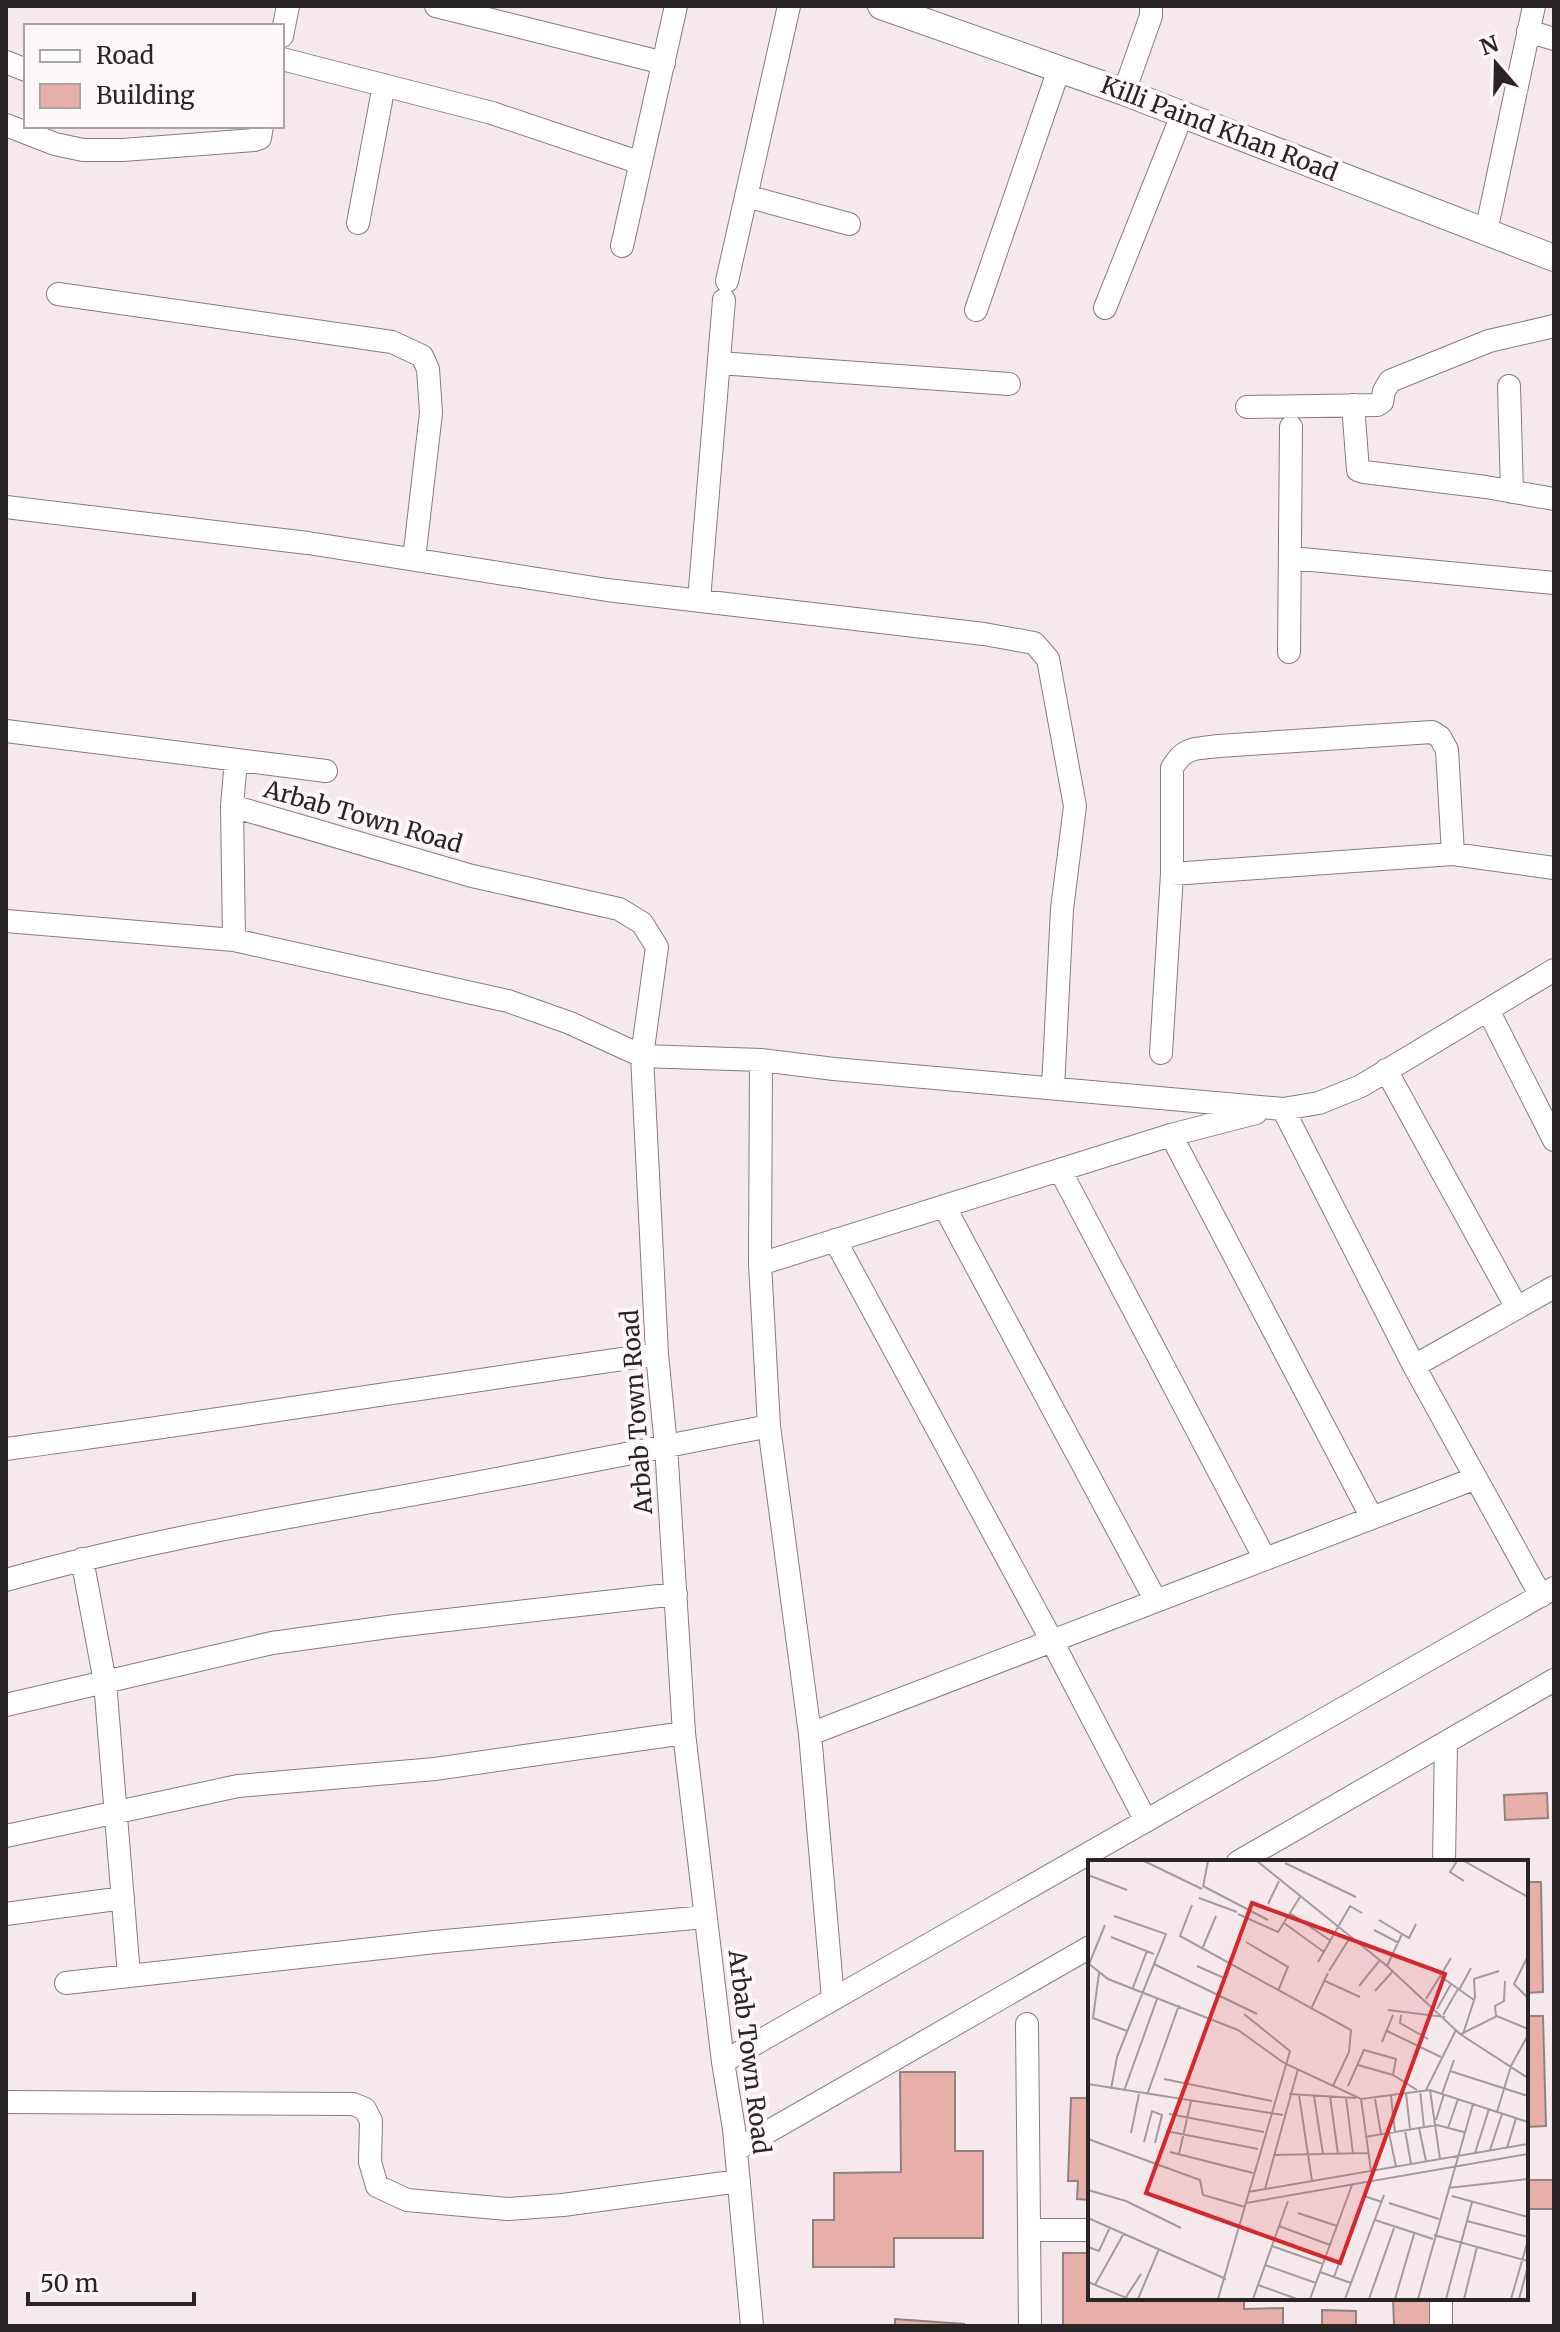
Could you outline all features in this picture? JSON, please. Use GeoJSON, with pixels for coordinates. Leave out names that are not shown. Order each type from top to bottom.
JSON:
{"type":"FeatureCollection","features":[{"type":"Feature","properties":{"kind":"street"},"geometry":{"type":"LineString","coordinates":[[284,26],[288,6]]}},
{"type":"Feature","properties":{"kind":"street"},"geometry":{"type":"LineString","coordinates":[[436,6],[664,63]]}},
{"type":"Feature","properties":{"kind":"street"},"geometry":{"type":"LineString","coordinates":[[622,246],[676,6]]}},
{"type":"Feature","properties":{"kind":"street"},"geometry":{"type":"LineString","coordinates":[[699,600],[726,291],[789,6]]}},
{"type":"Feature","properties":{"kind":"street","name":"Killi Paind Khan Road"},"geometry":{"type":"LineString","coordinates":[[881,6],[1124,92],[1554,258]]}},
{"type":"Feature","properties":{"kind":"street"},"geometry":{"type":"LineString","coordinates":[[1124,92],[1151,16],[1151,6]]}},
{"type":"Feature","properties":{"kind":"street"},"geometry":{"type":"LineString","coordinates":[[1486,232],[1534,6]]}},
{"type":"Feature","properties":{"kind":"street"},"geometry":{"type":"LineString","coordinates":[[1528,31],[1554,39]]}},
{"type":"Feature","properties":{"kind":"street"},"geometry":{"type":"LineString","coordinates":[[284,60],[492,113],[641,163]]}},
{"type":"Feature","properties":{"kind":"street"},"geometry":{"type":"LineString","coordinates":[[976,310],[1059,69]]}},
{"type":"Feature","properties":{"kind":"street"},"geometry":{"type":"LineString","coordinates":[[358,223],[384,85]]}},
{"type":"Feature","properties":{"kind":"street"},"geometry":{"type":"LineString","coordinates":[[1105,308],[1182,115]]}},
{"type":"Feature","properties":{"kind":"street"},"geometry":{"type":"LineString","coordinates":[[6,125],[55,144],[83,150],[254,140],[260,138],[262,128]]}},
{"type":"Feature","properties":{"kind":"street"},"geometry":{"type":"LineString","coordinates":[[746,196],[849,224]]}},
{"type":"Feature","properties":{"kind":"street"},"geometry":{"type":"LineString","coordinates":[[58,294],[392,342],[422,356],[428,369],[431,413],[414,559]]}},
{"type":"Feature","properties":{"kind":"street"},"geometry":{"type":"LineString","coordinates":[[1247,407],[1377,405],[1382,402],[1390,381],[1489,341],[1554,326]]}},
{"type":"Feature","properties":{"kind":"street"},"geometry":{"type":"LineString","coordinates":[[719,363],[1009,384]]}},
{"type":"Feature","properties":{"kind":"street"},"geometry":{"type":"LineString","coordinates":[[1509,386],[1512,492]]}},
{"type":"Feature","properties":{"kind":"street"},"geometry":{"type":"LineString","coordinates":[[1353,405],[1358,470],[1554,499]]}},
{"type":"Feature","properties":{"kind":"street"},"geometry":{"type":"LineString","coordinates":[[1289,652],[1291,427]]}},
{"type":"Feature","properties":{"kind":"street"},"geometry":{"type":"LineString","coordinates":[[6,507],[308,543],[607,590],[984,634],[1034,643],[1048,659],[1075,806],[1062,909],[1053,1088]]}},
{"type":"Feature","properties":{"kind":"street"},"geometry":{"type":"LineString","coordinates":[[1291,558],[1554,583]]}},
{"type":"Feature","properties":{"kind":"street"},"geometry":{"type":"LineString","coordinates":[[6,731],[326,771]]}},
{"type":"Feature","properties":{"kind":"street"},"geometry":{"type":"LineString","coordinates":[[1161,1053],[1172,874],[1172,768],[1180,754],[1192,749],[1219,746],[1432,732],[1440,737],[1447,750],[1453,854]]}},
{"type":"Feature","properties":{"kind":"street"},"geometry":{"type":"LineString","coordinates":[[234,940],[232,806],[236,760]]}},
{"type":"Feature","properties":{"kind":"street","name":"Arbab Town Road"},"geometry":{"type":"LineString","coordinates":[[232,806],[472,876],[619,909],[642,923],[657,947],[642,1056],[657,1354],[666,1446],[684,1733],[736,2150],[752,2326]]}},
{"type":"Feature","properties":{"kind":"street"},"geometry":{"type":"LineString","coordinates":[[1172,874],[1453,854],[1554,868]]}},
{"type":"Feature","properties":{"kind":"street"},"geometry":{"type":"LineString","coordinates":[[6,921],[234,940],[508,1001],[570,1023],[642,1056],[761,1060],[1278,1109]]}},
{"type":"Feature","properties":{"kind":"street"},"geometry":{"type":"LineString","coordinates":[[760,1264],[1171,1135],[1278,1109],[1319,1103],[1361,1086],[1554,970]]}},
{"type":"Feature","properties":{"kind":"street"},"geometry":{"type":"LineString","coordinates":[[1488,1010],[1554,1140]]}},
{"type":"Feature","properties":{"kind":"street"},"geometry":{"type":"LineString","coordinates":[[761,1060],[760,1264],[769,1426],[810,1734],[833,1999]]}},
{"type":"Feature","properties":{"kind":"street"},"geometry":{"type":"LineString","coordinates":[[1386,1070],[1517,1308]]}},
{"type":"Feature","properties":{"kind":"street"},"geometry":{"type":"LineString","coordinates":[[723,2062],[1547,1592],[1476,1478],[1278,1109]]}},
{"type":"Feature","properties":{"kind":"street"},"geometry":{"type":"LineString","coordinates":[[1171,1135],[1372,1518]]}},
{"type":"Feature","properties":{"kind":"street"},"geometry":{"type":"LineString","coordinates":[[1060,1170],[1265,1559]]}},
{"type":"Feature","properties":{"kind":"street"},"geometry":{"type":"LineString","coordinates":[[944,1206],[1156,1601]]}},
{"type":"Feature","properties":{"kind":"street"},"geometry":{"type":"LineString","coordinates":[[835,1240],[1146,1821]]}},
{"type":"Feature","properties":{"kind":"street"},"geometry":{"type":"LineString","coordinates":[[1414,1366],[1554,1287]]}},
{"type":"Feature","properties":{"kind":"street"},"geometry":{"type":"LineString","coordinates":[[6,1449],[657,1354]]}},
{"type":"Feature","properties":{"kind":"street"},"geometry":{"type":"LineString","coordinates":[[6,1580],[82,1559],[232,1527],[769,1426]]}},
{"type":"Feature","properties":{"kind":"street"},"geometry":{"type":"LineString","coordinates":[[810,1734],[1476,1478]]}},
{"type":"Feature","properties":{"kind":"street"},"geometry":{"type":"LineString","coordinates":[[82,1559],[105,1682],[129,1975]]}},
{"type":"Feature","properties":{"kind":"street"},"geometry":{"type":"LineString","coordinates":[[6,1705],[272,1643],[676,1594]]}},
{"type":"Feature","properties":{"kind":"street"},"geometry":{"type":"LineString","coordinates":[[1241,1860],[1554,1680]]}},
{"type":"Feature","properties":{"kind":"street"},"geometry":{"type":"LineString","coordinates":[[6,1836],[238,1786],[435,1769],[684,1733]]}},
{"type":"Feature","properties":{"kind":"street"},"geometry":{"type":"LineString","coordinates":[[1444,1860],[1446,1743]]}},
{"type":"Feature","properties":{"kind":"street"},"geometry":{"type":"LineString","coordinates":[[6,1914],[123,1898]]}},
{"type":"Feature","properties":{"kind":"street"},"geometry":{"type":"LineString","coordinates":[[66,1983],[435,1942],[705,1917]]}},
{"type":"Feature","properties":{"kind":"street"},"geometry":{"type":"LineString","coordinates":[[736,2150],[1088,1948]]}},
{"type":"Feature","properties":{"kind":"street"},"geometry":{"type":"LineString","coordinates":[[1027,2024],[1030,2326]]}},
{"type":"Feature","properties":{"kind":"street"},"geometry":{"type":"LineString","coordinates":[[6,2102],[353,2104],[365,2109],[371,2121],[370,2162],[377,2186],[407,2200],[508,2209],[563,2205],[739,2181]]}},
{"type":"Feature","properties":{"kind":"street"},"geometry":{"type":"LineString","coordinates":[[1030,2230],[1088,2230]]}},
{"type":"Feature","properties":{"kind":"street"},"geometry":{"type":"LineString","coordinates":[[1441,2300],[1441,2326]]}},
{"type":"Feature","properties":{"kind":"building"},"geometry":{"type":"Polygon","coordinates":[[[1547,1793],[1548,1818],[1505,1820],[1504,1795],[1547,1793]]]}},
{"type":"Feature","properties":{"kind":"building"},"geometry":{"type":"Polygon","coordinates":[[[1528,1882],[1541,1882],[1543,1992],[1528,1993],[1528,1882]]]}},
{"type":"Feature","properties":{"kind":"building"},"geometry":{"type":"Polygon","coordinates":[[[1528,2016],[1543,2016],[1546,2126],[1528,2127],[1528,2016]]]}},
{"type":"Feature","properties":{"kind":"building"},"geometry":{"type":"Polygon","coordinates":[[[900,2072],[955,2072],[955,2151],[983,2151],[983,2238],[894,2238],[894,2267],[813,2267],[813,2220],[834,2220],[834,2173],[901,2172],[900,2072]]]}},
{"type":"Feature","properties":{"kind":"building"},"geometry":{"type":"Polygon","coordinates":[[[1071,2098],[1088,2098],[1088,2200],[1077,2199],[1078,2181],[1068,2181],[1071,2098]]]}},
{"type":"Feature","properties":{"kind":"building"},"geometry":{"type":"Polygon","coordinates":[[[1528,2180],[1554,2180],[1554,2209],[1528,2209],[1528,2180]]]}},
{"type":"Feature","properties":{"kind":"building"},"geometry":{"type":"Polygon","coordinates":[[[1063,2253],[1088,2253],[1088,2300],[1244,2300],[1244,2309],[1283,2308],[1283,2326],[1063,2326],[1063,2253]]]}},
{"type":"Feature","properties":{"kind":"building"},"geometry":{"type":"Polygon","coordinates":[[[1393,2300],[1431,2300],[1432,2326],[1394,2326],[1393,2300]]]}},
{"type":"Feature","properties":{"kind":"building"},"geometry":{"type":"Polygon","coordinates":[[[1322,2310],[1356,2311],[1356,2326],[1322,2326],[1322,2310]]]}},
{"type":"Feature","properties":{"kind":"building"},"geometry":{"type":"Polygon","coordinates":[[[895,2319],[964,2324],[964,2326],[895,2326],[895,2319]]]}}]}
